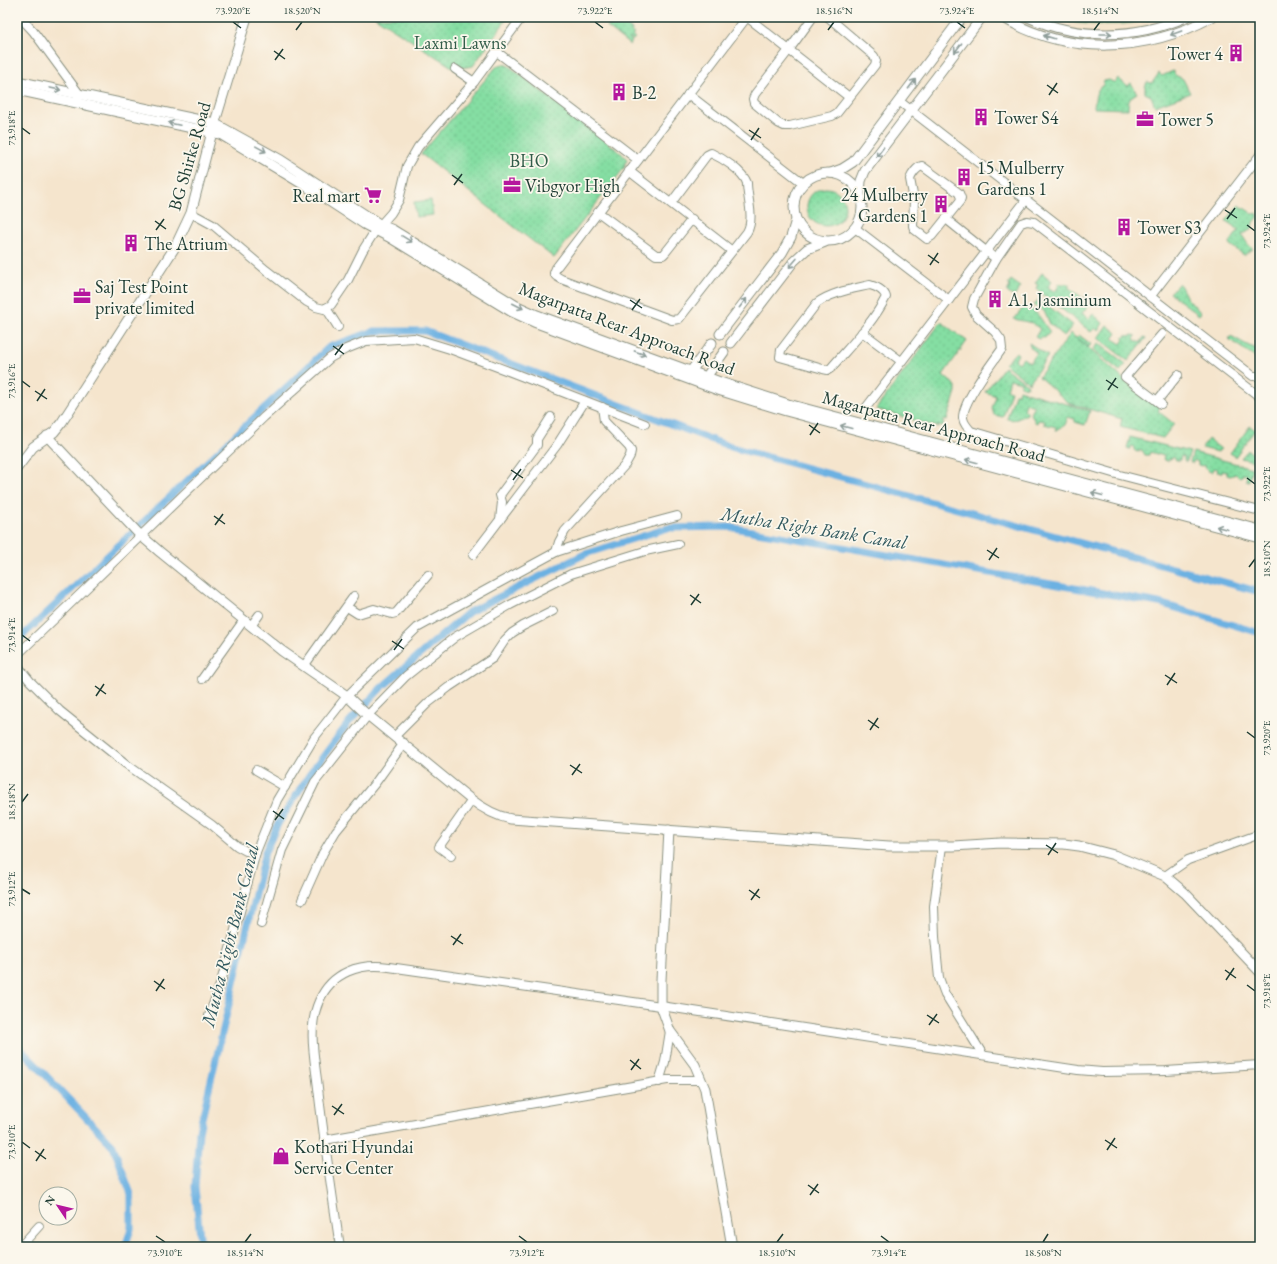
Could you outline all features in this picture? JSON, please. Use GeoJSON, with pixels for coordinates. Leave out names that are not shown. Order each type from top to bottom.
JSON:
{"type":"FeatureCollection","features":[{"type":"Feature","properties":{"kind":"street"},"geometry":{"type":"LineString","coordinates":[[20,17],[33,31],[79,99]]}},
{"type":"Feature","properties":{"kind":"street","name":"BG Shirke Road"},"geometry":{"type":"LineString","coordinates":[[17,468],[33,447],[54,432],[62,422],[175,247],[191,213],[213,128],[247,17]]}},
{"type":"Feature","properties":{"kind":"street"},"geometry":{"type":"LineString","coordinates":[[191,213],[213,225],[266,270],[307,302],[316,307],[326,308],[338,297],[362,250],[378,228],[391,214],[399,200],[407,166],[418,147],[474,82],[522,17]]}},
{"type":"Feature","properties":{"kind":"street"},"geometry":{"type":"LineString","coordinates":[[671,203],[707,155],[711,153],[739,171],[745,177],[747,183],[751,221],[750,227],[680,319],[672,320],[561,279],[554,273],[556,268],[598,212],[747,17],[849,97]]}},
{"type":"Feature","properties":{"kind":"street"},"geometry":{"type":"LineString","coordinates":[[813,17],[755,94],[753,99],[754,103],[784,126],[790,126],[832,116],[837,113],[875,65],[876,61],[874,56],[828,17]]}},
{"type":"Feature","properties":{"kind":"street"},"geometry":{"type":"LineString","coordinates":[[825,242],[816,240],[807,235],[800,228],[796,220],[794,210],[794,200],[798,191],[811,177],[842,169],[853,162],[962,17]]}},
{"type":"Feature","properties":{"kind":"street"},"geometry":{"type":"LineString","coordinates":[[731,343],[794,261],[807,249],[825,242],[844,238],[855,228],[861,214],[861,181],[865,172],[982,17]]}},
{"type":"Feature","properties":{"kind":"street"},"geometry":{"type":"LineString","coordinates":[[1002,17],[1027,30],[1051,38],[1076,44],[1102,46],[1128,45],[1159,39],[1190,28],[1212,17]]}},
{"type":"Feature","properties":{"kind":"street"},"geometry":{"type":"LineString","coordinates":[[1028,17],[1066,30],[1102,34],[1127,33],[1150,29],[1186,17]]}},
{"type":"Feature","properties":{"kind":"street"},"geometry":{"type":"LineString","coordinates":[[497,52],[638,160]]}},
{"type":"Feature","properties":{"kind":"street"},"geometry":{"type":"LineString","coordinates":[[455,69],[474,82]]}},
{"type":"Feature","properties":{"kind":"street","name":"Magarpatta Rear Approach Road"},"geometry":{"type":"LineString","coordinates":[[17,81],[79,99]]}},
{"type":"Feature","properties":{"kind":"street","name":"Magarpatta Rear Approach Road"},"geometry":{"type":"LineString","coordinates":[[17,90],[79,99],[213,128],[220,134],[378,228],[389,237],[512,312],[534,322],[704,380],[1260,530]]}},
{"type":"Feature","properties":{"kind":"street"},"geometry":{"type":"LineString","coordinates":[[686,97],[804,183]]}},
{"type":"Feature","properties":{"kind":"street"},"geometry":{"type":"LineString","coordinates":[[899,101],[1253,376],[1260,376]]}},
{"type":"Feature","properties":{"kind":"street"},"geometry":{"type":"LineString","coordinates":[[1150,297],[1260,155]]}},
{"type":"Feature","properties":{"kind":"street"},"geometry":{"type":"LineString","coordinates":[[919,167],[926,168],[960,195],[960,201],[946,219],[930,238],[925,238],[914,229],[914,200],[910,179],[919,167]]}},
{"type":"Feature","properties":{"kind":"street"},"geometry":{"type":"LineString","coordinates":[[629,171],[732,250]]}},
{"type":"Feature","properties":{"kind":"street"},"geometry":{"type":"LineString","coordinates":[[830,173],[840,175],[848,180],[860,195]]}},
{"type":"Feature","properties":{"kind":"street"},"geometry":{"type":"LineString","coordinates":[[865,409],[1026,200]]}},
{"type":"Feature","properties":{"kind":"street"},"geometry":{"type":"LineString","coordinates":[[598,212],[659,256],[665,253],[692,219]]}},
{"type":"Feature","properties":{"kind":"street"},"geometry":{"type":"LineString","coordinates":[[946,219],[996,259]]}},
{"type":"Feature","properties":{"kind":"street"},"geometry":{"type":"LineString","coordinates":[[720,334],[782,253],[791,238],[796,220]]}},
{"type":"Feature","properties":{"kind":"street"},"geometry":{"type":"LineString","coordinates":[[1260,397],[1034,222],[1027,221],[1021,224],[996,259],[974,299],[972,307],[976,315],[995,332],[1001,340],[1002,349],[969,398],[963,417],[965,426],[971,431],[1116,474],[1260,511]]}},
{"type":"Feature","properties":{"kind":"street"},"geometry":{"type":"LineString","coordinates":[[855,228],[948,300]]}},
{"type":"Feature","properties":{"kind":"street"},"geometry":{"type":"LineString","coordinates":[[870,285],[877,287],[885,293],[886,297],[883,304],[862,332],[828,370],[780,357],[780,350],[817,303],[839,293],[870,285]]}},
{"type":"Feature","properties":{"kind":"street"},"geometry":{"type":"LineString","coordinates":[[326,308],[338,327]]}},
{"type":"Feature","properties":{"kind":"street"},"geometry":{"type":"LineString","coordinates":[[1171,328],[1178,318]]}},
{"type":"Feature","properties":{"kind":"street"},"geometry":{"type":"LineString","coordinates":[[862,332],[901,361]]}},
{"type":"Feature","properties":{"kind":"street"},"geometry":{"type":"LineString","coordinates":[[1162,334],[1125,377],[1159,403],[1178,375]]}},
{"type":"Feature","properties":{"kind":"street"},"geometry":{"type":"LineString","coordinates":[[17,655],[140,534],[264,417],[330,358],[346,349],[366,341],[414,338],[450,349],[644,424]]}},
{"type":"Feature","properties":{"kind":"street"},"geometry":{"type":"LineString","coordinates":[[688,375],[712,343]]}},
{"type":"Feature","properties":{"kind":"street"},"geometry":{"type":"LineString","coordinates":[[704,380],[724,352]]}},
{"type":"Feature","properties":{"kind":"street","name":"Magarpatta Rear Approach Road"},"geometry":{"type":"LineString","coordinates":[[704,380],[786,411],[1260,538]]}},
{"type":"Feature","properties":{"kind":"street"},"geometry":{"type":"LineString","coordinates":[[473,555],[557,445],[585,401]]}},
{"type":"Feature","properties":{"kind":"street"},"geometry":{"type":"LineString","coordinates":[[556,552],[565,531],[625,465],[630,456],[631,451],[629,447],[604,421],[602,407]]}},
{"type":"Feature","properties":{"kind":"street"},"geometry":{"type":"LineString","coordinates":[[500,521],[500,495],[537,445],[537,439],[551,417]]}},
{"type":"Feature","properties":{"kind":"street"},"geometry":{"type":"LineString","coordinates":[[47,436],[140,534],[282,651],[349,698],[472,800],[494,814],[511,819],[889,846],[942,846],[1001,843],[1064,844],[1079,846],[1114,855],[1165,876],[1186,893],[1260,972]]}},
{"type":"Feature","properties":{"kind":"street"},"geometry":{"type":"LineString","coordinates":[[209,1016],[221,982],[256,852],[277,800],[314,738],[349,698],[417,628],[556,552],[621,531],[677,516]]}},
{"type":"Feature","properties":{"kind":"street"},"geometry":{"type":"LineString","coordinates":[[261,924],[282,850],[315,782],[366,713],[406,676],[455,637],[510,605],[571,574],[645,551],[678,544]]}},
{"type":"Feature","properties":{"kind":"street"},"geometry":{"type":"LineString","coordinates":[[347,607],[358,614],[374,609],[392,614],[396,613],[428,575]]}},
{"type":"Feature","properties":{"kind":"street"},"geometry":{"type":"LineString","coordinates":[[304,666],[354,596]]}},
{"type":"Feature","properties":{"kind":"street"},"geometry":{"type":"LineString","coordinates":[[395,736],[428,703],[449,686],[493,658],[505,640],[512,633],[553,611]]}},
{"type":"Feature","properties":{"kind":"street"},"geometry":{"type":"LineString","coordinates":[[202,679],[247,623],[259,615]]}},
{"type":"Feature","properties":{"kind":"street"},"geometry":{"type":"LineString","coordinates":[[17,665],[30,681],[60,711],[126,764],[212,825],[237,846],[246,851],[256,852]]}},
{"type":"Feature","properties":{"kind":"street"},"geometry":{"type":"LineString","coordinates":[[302,900],[322,853],[336,831],[376,782],[404,743]]}},
{"type":"Feature","properties":{"kind":"street"},"geometry":{"type":"LineString","coordinates":[[256,770],[285,788]]}},
{"type":"Feature","properties":{"kind":"street"},"geometry":{"type":"LineString","coordinates":[[451,856],[439,847],[472,800]]}},
{"type":"Feature","properties":{"kind":"street"},"geometry":{"type":"LineString","coordinates":[[669,830],[661,1006],[670,1031],[695,1065],[705,1089],[732,1247]]}},
{"type":"Feature","properties":{"kind":"street"},"geometry":{"type":"LineString","coordinates":[[1165,876],[1188,860],[1260,834]]}},
{"type":"Feature","properties":{"kind":"street"},"geometry":{"type":"LineString","coordinates":[[942,846],[934,906],[938,978],[945,994],[984,1055]]}},
{"type":"Feature","properties":{"kind":"street"},"geometry":{"type":"LineString","coordinates":[[340,1247],[324,1140],[313,1023],[319,1001],[325,992],[343,974],[354,968],[380,966],[661,1006],[1078,1070],[1102,1072],[1166,1071],[1260,1065]]}},
{"type":"Feature","properties":{"kind":"street"},"geometry":{"type":"LineString","coordinates":[[659,1082],[665,1062],[670,1031]]}},
{"type":"Feature","properties":{"kind":"street"},"geometry":{"type":"LineString","coordinates":[[324,1140],[659,1082],[681,1079],[701,1080]]}},
{"type":"Feature","properties":{"kind":"street"},"geometry":{"type":"LineString","coordinates":[[20,1247],[39,1226]]}},
{"type":"Feature","properties":{"kind":"green space","name":"Laxmi Lawns"},"geometry":{"type":"Polygon","coordinates":[[[375,17],[508,17],[473,66],[455,69],[375,17]]]}},
{"type":"Feature","properties":{"kind":"green space"},"geometry":{"type":"Polygon","coordinates":[[[1070,17],[1161,17],[1126,24],[1104,25],[1069,22],[1070,17]]]}},
{"type":"Feature","properties":{"kind":"green space"},"geometry":{"type":"Polygon","coordinates":[[[614,19],[618,22],[620,20],[632,30],[631,32],[634,34],[632,36],[635,38],[633,40],[630,38],[629,39],[632,41],[630,45],[607,27],[609,24],[611,25],[614,19]]]}},
{"type":"Feature","properties":{"kind":"green space","name":"BHO"},"geometry":{"type":"Polygon","coordinates":[[[503,64],[509,66],[627,159],[624,168],[554,258],[421,154],[497,66],[503,64]]]}},
{"type":"Feature","properties":{"kind":"green space"},"geometry":{"type":"Polygon","coordinates":[[[1173,71],[1175,75],[1183,79],[1190,93],[1155,106],[1151,96],[1145,93],[1147,82],[1152,83],[1159,73],[1162,76],[1173,71]]]}},
{"type":"Feature","properties":{"kind":"green space"},"geometry":{"type":"Polygon","coordinates":[[[1118,78],[1127,86],[1131,83],[1137,93],[1130,100],[1128,109],[1094,108],[1098,89],[1103,85],[1104,81],[1109,80],[1115,83],[1118,78]]]}},
{"type":"Feature","properties":{"kind":"green space"},"geometry":{"type":"Polygon","coordinates":[[[822,188],[830,188],[837,191],[842,196],[845,207],[842,218],[837,223],[830,226],[822,226],[815,223],[810,218],[807,211],[807,203],[810,196],[815,191],[822,188]]]}},
{"type":"Feature","properties":{"kind":"green space"},"geometry":{"type":"Polygon","coordinates":[[[431,200],[433,215],[416,217],[414,202],[431,200]]]}},
{"type":"Feature","properties":{"kind":"green space"},"geometry":{"type":"Polygon","coordinates":[[[1239,205],[1250,212],[1258,214],[1258,218],[1253,222],[1252,229],[1242,235],[1253,249],[1244,255],[1229,244],[1239,230],[1226,221],[1239,205]]]}},
{"type":"Feature","properties":{"kind":"green space"},"geometry":{"type":"Polygon","coordinates":[[[1042,273],[1052,281],[1048,287],[1055,292],[1059,284],[1069,284],[1070,285],[1068,287],[1084,299],[1086,296],[1088,307],[1082,313],[1089,319],[1093,314],[1103,323],[1098,331],[1095,328],[1091,332],[1036,289],[1038,285],[1035,283],[1042,273]]]}},
{"type":"Feature","properties":{"kind":"green space"},"geometry":{"type":"Polygon","coordinates":[[[1011,280],[1021,287],[1014,297],[1007,292],[1010,286],[1008,284],[1011,280]]]}},
{"type":"Feature","properties":{"kind":"green space"},"geometry":{"type":"Polygon","coordinates":[[[1179,283],[1187,298],[1201,313],[1199,315],[1170,293],[1179,283]]]}},
{"type":"Feature","properties":{"kind":"green space"},"geometry":{"type":"Polygon","coordinates":[[[1039,299],[1073,325],[1064,336],[1050,324],[1044,311],[1034,305],[1039,299]]]}},
{"type":"Feature","properties":{"kind":"green space"},"geometry":{"type":"Polygon","coordinates":[[[1024,307],[1033,310],[1050,332],[1045,338],[1042,336],[1039,339],[1035,337],[1040,329],[1032,323],[1014,319],[1024,307]]]}},
{"type":"Feature","properties":{"kind":"green space"},"geometry":{"type":"Polygon","coordinates":[[[941,322],[967,341],[943,375],[956,386],[956,392],[947,420],[944,419],[943,426],[938,425],[938,427],[876,409],[941,322]]]}},
{"type":"Feature","properties":{"kind":"green space"},"geometry":{"type":"Polygon","coordinates":[[[1107,325],[1117,333],[1113,339],[1121,344],[1125,336],[1134,335],[1136,336],[1134,339],[1140,343],[1144,337],[1146,338],[1128,361],[1098,338],[1107,325]]]}},
{"type":"Feature","properties":{"kind":"green space"},"geometry":{"type":"Polygon","coordinates":[[[1071,333],[1076,338],[1079,335],[1091,344],[1089,347],[1077,338],[1147,400],[1148,398],[1160,407],[1158,411],[1174,424],[1163,438],[1120,427],[1122,419],[1069,403],[1039,377],[1071,333]]]}},
{"type":"Feature","properties":{"kind":"green space"},"geometry":{"type":"Polygon","coordinates":[[[1231,336],[1260,350],[1260,356],[1257,359],[1229,339],[1231,336]]]}},
{"type":"Feature","properties":{"kind":"green space"},"geometry":{"type":"Polygon","coordinates":[[[1029,343],[1048,356],[1029,383],[1005,364],[1016,352],[1018,354],[1015,360],[1019,363],[1023,358],[1030,363],[1037,353],[1030,347],[1029,343]]]}},
{"type":"Feature","properties":{"kind":"green space"},"geometry":{"type":"Polygon","coordinates":[[[1098,343],[1126,364],[1120,371],[1093,350],[1098,343]]]}},
{"type":"Feature","properties":{"kind":"green space"},"geometry":{"type":"Polygon","coordinates":[[[1004,367],[1028,385],[1026,388],[1020,386],[1021,382],[1010,379],[1007,390],[1011,391],[1003,417],[994,415],[992,408],[996,396],[985,392],[1004,367]]]}},
{"type":"Feature","properties":{"kind":"green space"},"geometry":{"type":"Polygon","coordinates":[[[1019,390],[1090,411],[1085,425],[1075,422],[1075,419],[1068,417],[1065,425],[1057,430],[1056,427],[1044,424],[1045,421],[1038,420],[1037,423],[1031,414],[1034,406],[1026,403],[1024,410],[1027,411],[1027,414],[1016,419],[1007,419],[1015,394],[1018,394],[1019,390]]]}},
{"type":"Feature","properties":{"kind":"green space"},"geometry":{"type":"Polygon","coordinates":[[[1250,426],[1255,430],[1235,457],[1230,453],[1250,426]]]}},
{"type":"Feature","properties":{"kind":"green space"},"geometry":{"type":"Polygon","coordinates":[[[1130,437],[1190,452],[1187,461],[1184,461],[1184,457],[1181,456],[1180,460],[1176,460],[1174,457],[1167,461],[1163,459],[1164,456],[1150,452],[1149,455],[1145,455],[1142,450],[1137,452],[1134,450],[1134,447],[1131,446],[1130,449],[1127,448],[1130,437]]]}},
{"type":"Feature","properties":{"kind":"green space"},"geometry":{"type":"Polygon","coordinates":[[[1208,439],[1221,449],[1218,452],[1202,448],[1208,439]]]}},
{"type":"Feature","properties":{"kind":"green space"},"geometry":{"type":"Polygon","coordinates":[[[1248,450],[1260,460],[1260,463],[1241,458],[1248,450]]]}},
{"type":"Feature","properties":{"kind":"green space"},"geometry":{"type":"Polygon","coordinates":[[[1193,452],[1252,468],[1249,481],[1246,480],[1247,474],[1244,473],[1239,477],[1236,474],[1230,476],[1227,475],[1227,472],[1217,472],[1218,469],[1213,468],[1212,472],[1208,471],[1204,465],[1198,465],[1198,462],[1194,460],[1193,463],[1190,462],[1193,452]]]}},
{"type":"Feature","properties":{"kind":"waterway"},"geometry":{"type":"LineString","coordinates":[[17,641],[329,347],[374,331],[425,331],[731,447],[1260,592]]}},
{"type":"Feature","properties":{"kind":"waterway","name":"Mutha Right Bank Canal"},"geometry":{"type":"LineString","coordinates":[[201,1247],[195,1187],[199,1131],[265,852],[278,824],[309,775],[349,722],[381,688],[469,612],[585,554],[668,528],[729,527],[1159,603],[1260,633]]}},
{"type":"Feature","properties":{"kind":"waterway"},"geometry":{"type":"LineString","coordinates":[[17,1045],[113,1146],[131,1194],[131,1229],[125,1247]]}},
{"type":"Feature","properties":{"kind":"place","name":"Tower 4"},"geometry":{"type":"Point","coordinates":[1236,53]}},
{"type":"Feature","properties":{"kind":"place","name":"B-2"},"geometry":{"type":"Point","coordinates":[619,92]}},
{"type":"Feature","properties":{"kind":"place","name":"Tower S4"},"geometry":{"type":"Point","coordinates":[981,117]}},
{"type":"Feature","properties":{"kind":"place","name":"Tower 5"},"geometry":{"type":"Point","coordinates":[1145,119]}},
{"type":"Feature","properties":{"kind":"place","name":"15 Mulberry Gardens 1"},"geometry":{"type":"Point","coordinates":[964,177]}},
{"type":"Feature","properties":{"kind":"place","name":"Vibgyor High"},"geometry":{"type":"Point","coordinates":[512,185]}},
{"type":"Feature","properties":{"kind":"place","name":"Real mart"},"geometry":{"type":"Point","coordinates":[373,195]}},
{"type":"Feature","properties":{"kind":"place","name":"24 Mulberry Gardens 1"},"geometry":{"type":"Point","coordinates":[941,204]}},
{"type":"Feature","properties":{"kind":"place","name":"Tower S3"},"geometry":{"type":"Point","coordinates":[1124,227]}},
{"type":"Feature","properties":{"kind":"place","name":"The Atrium"},"geometry":{"type":"Point","coordinates":[131,243]}},
{"type":"Feature","properties":{"kind":"place","name":"Saj Test Point private limited"},"geometry":{"type":"Point","coordinates":[82,296]}},
{"type":"Feature","properties":{"kind":"place","name":"A1, Jasminium"},"geometry":{"type":"Point","coordinates":[995,299]}},
{"type":"Feature","properties":{"kind":"place","name":"Kothari Hyundai Service Center"},"geometry":{"type":"Point","coordinates":[281,1156]}}]}
